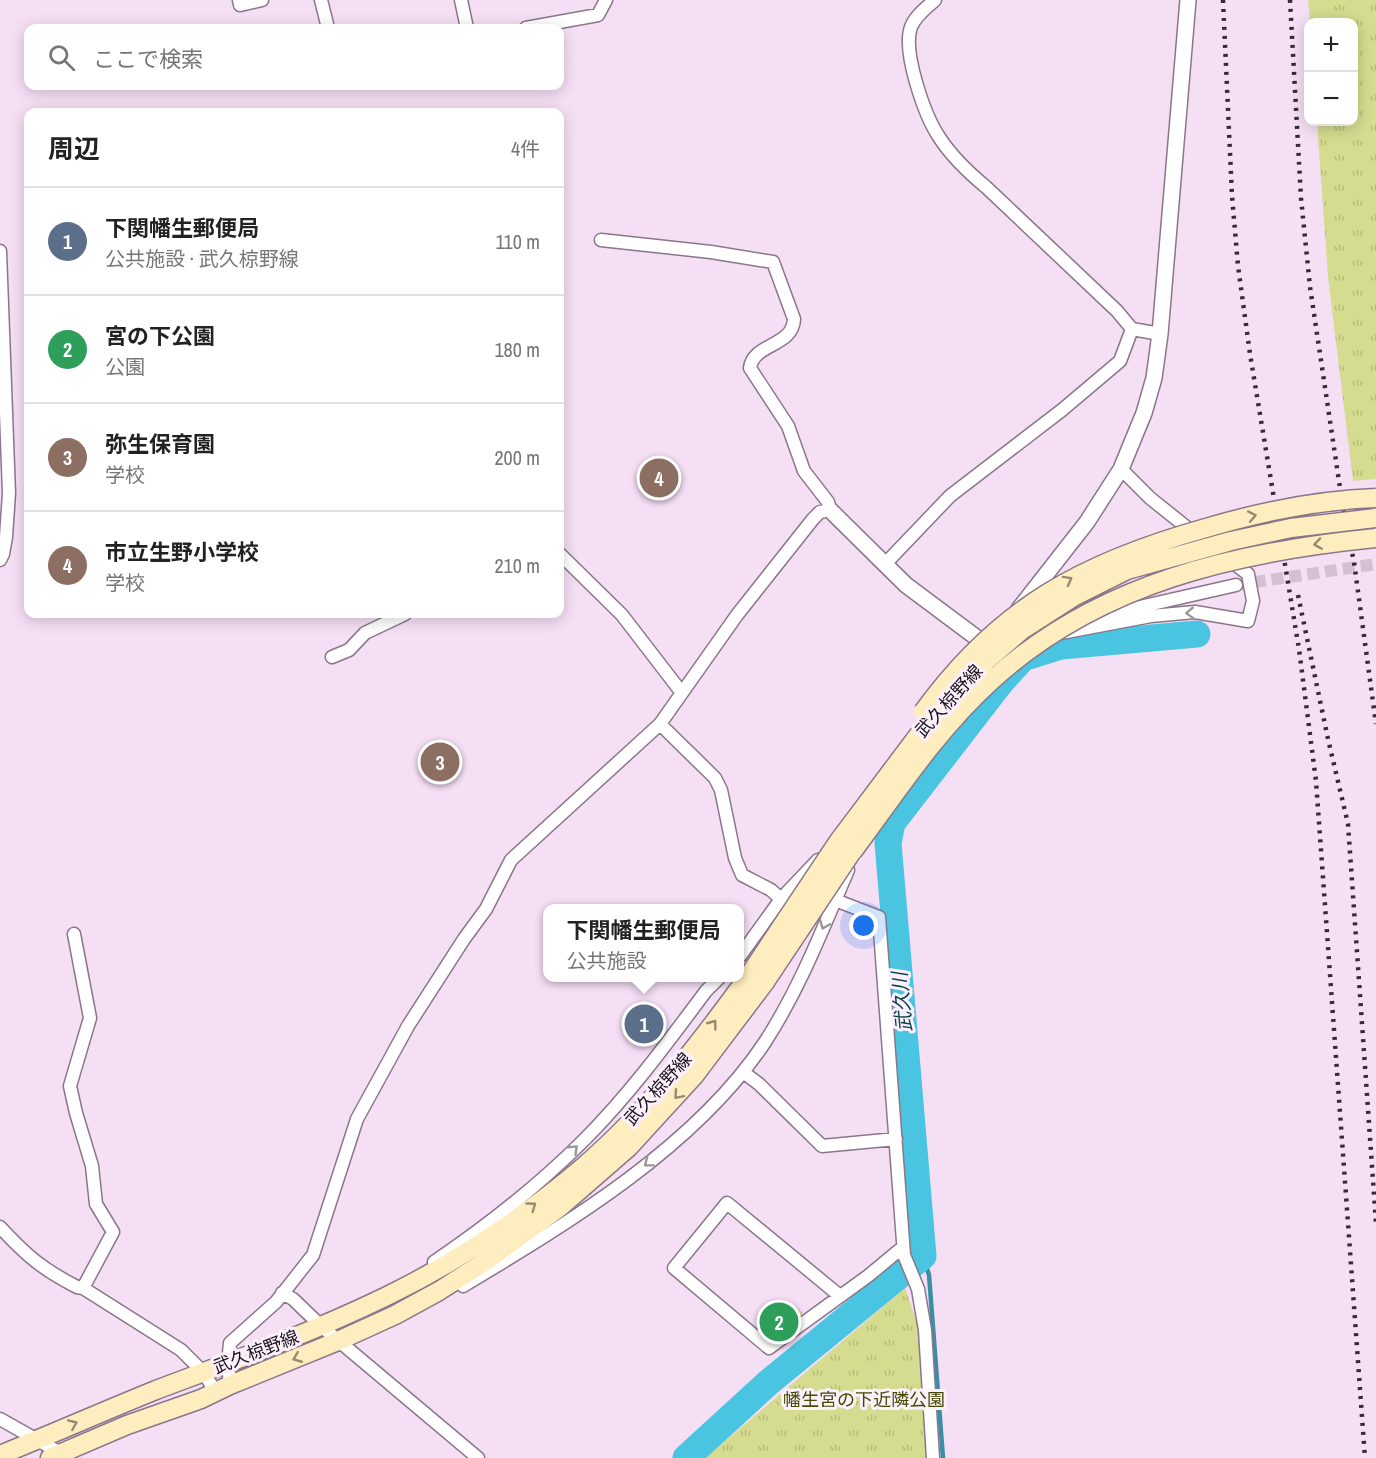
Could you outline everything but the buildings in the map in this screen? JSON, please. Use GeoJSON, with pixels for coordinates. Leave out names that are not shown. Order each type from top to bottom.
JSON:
{"type":"FeatureCollection","features":[{"type":"Feature","properties":{"kind":"main road"},"geometry":{"type":"LineString","coordinates":[[846,846],[888,762],[944,685],[986,640],[1023,609],[1057,586],[1150,544],[1234,520],[1376,498]]}},
{"type":"Feature","properties":{"kind":"main road","name":"武久椋野線"},"geometry":{"type":"LineString","coordinates":[[60,1456],[127,1425],[201,1399],[395,1315],[474,1269],[522,1236],[596,1177],[629,1147],[694,1076],[846,846],[934,730],[1001,661],[1028,637],[1080,604],[1178,556],[1231,541],[1291,528],[1376,518]]}},
{"type":"Feature","properties":{"kind":"main road"},"geometry":{"type":"LineString","coordinates":[[846,846],[965,708],[1015,660],[1068,623],[1124,595],[1196,570],[1282,550],[1376,538]]}},
{"type":"Feature","properties":{"kind":"main road","name":"武久椋野線"},"geometry":{"type":"LineString","coordinates":[[0,1455],[111,1408],[321,1326],[385,1297],[428,1274],[511,1222],[584,1166],[649,1102],[758,978]]}},
{"type":"Feature","properties":{"kind":"street"},"geometry":{"type":"LineString","coordinates":[[239,0],[240,5],[262,0]]}},
{"type":"Feature","properties":{"kind":"street"},"geometry":{"type":"LineString","coordinates":[[321,0],[327,24]]}},
{"type":"Feature","properties":{"kind":"street"},"geometry":{"type":"LineString","coordinates":[[461,0],[466,24]]}},
{"type":"Feature","properties":{"kind":"street"},"geometry":{"type":"LineString","coordinates":[[548,24],[598,15],[606,0]]}},
{"type":"Feature","properties":{"kind":"street"},"geometry":{"type":"LineString","coordinates":[[935,0],[912,24],[909,48],[926,109],[938,136],[965,170],[986,187],[1117,311],[1132,329],[1160,334]]}},
{"type":"Feature","properties":{"kind":"street"},"geometry":{"type":"LineString","coordinates":[[744,950],[781,899],[870,804],[905,760],[989,647],[1087,522],[1121,469],[1144,413],[1154,378],[1160,334],[1188,0]]}},
{"type":"Feature","properties":{"kind":"street"},"geometry":{"type":"LineString","coordinates":[[601,240],[711,252],[773,262],[794,324],[782,340],[756,354],[751,360],[750,368],[789,426],[804,471],[828,502],[830,510],[885,564],[918,595],[989,647],[1151,616],[1195,612],[1248,621],[1253,601],[1248,574],[1150,498],[1121,469]]}},
{"type":"Feature","properties":{"kind":"street"},"geometry":{"type":"LineString","coordinates":[[0,251],[9,493],[6,537],[0,560]]}},
{"type":"Feature","properties":{"kind":"street"},"geometry":{"type":"LineString","coordinates":[[885,564],[950,496],[1120,362],[1132,329]]}},
{"type":"Feature","properties":{"kind":"street"},"geometry":{"type":"LineString","coordinates":[[0,1227],[15,1245],[36,1264],[77,1287],[83,1288],[181,1350],[223,1388],[230,1342],[276,1302],[313,1255],[357,1119],[408,1026],[486,909],[511,860],[660,724],[737,615],[813,519],[820,512],[830,510]]}},
{"type":"Feature","properties":{"kind":"street"},"geometry":{"type":"LineString","coordinates":[[564,558],[622,615],[682,693]]}},
{"type":"Feature","properties":{"kind":"street"},"geometry":{"type":"LineString","coordinates":[[989,647],[1050,628],[1236,585]]}},
{"type":"Feature","properties":{"kind":"street"},"geometry":{"type":"LineString","coordinates":[[332,657],[349,650],[365,633],[397,618]]}},
{"type":"Feature","properties":{"kind":"street"},"geometry":{"type":"LineString","coordinates":[[660,724],[715,778],[721,790],[735,858],[742,875],[771,890],[781,899],[835,900],[879,917],[904,1251],[913,1282],[918,1289],[925,1330],[933,1458]]}},
{"type":"Feature","properties":{"kind":"street"},"geometry":{"type":"LineString","coordinates":[[338,1341],[376,1330],[444,1297],[572,1217],[678,1140],[726,1093],[765,1042],[783,1013],[815,948],[877,807],[905,760]]}},
{"type":"Feature","properties":{"kind":"street"},"geometry":{"type":"LineString","coordinates":[[74,934],[90,1018],[70,1086],[75,1113],[92,1166],[96,1204],[113,1232],[83,1288]]}},
{"type":"Feature","properties":{"kind":"street"},"geometry":{"type":"LineString","coordinates":[[321,1326],[435,1262],[478,1231],[547,1175],[585,1139],[623,1097],[715,982]]}},
{"type":"Feature","properties":{"kind":"street"},"geometry":{"type":"LineString","coordinates":[[743,1072],[759,1084],[822,1146],[896,1139]]}},
{"type":"Feature","properties":{"kind":"street"},"geometry":{"type":"LineString","coordinates":[[840,1296],[727,1203],[674,1268],[769,1348],[904,1251]]}},
{"type":"Feature","properties":{"kind":"street"},"geometry":{"type":"LineString","coordinates":[[282,1293],[293,1299],[338,1341],[478,1458]]}},
{"type":"Feature","properties":{"kind":"street"},"geometry":{"type":"LineString","coordinates":[[0,1419],[38,1439],[60,1456]]}},
{"type":"Feature","properties":{"kind":"green space"},"geometry":{"type":"Polygon","coordinates":[[[1308,0],[1376,0],[1376,479],[1353,481],[1328,277],[1317,126],[1358,126],[1358,18],[1310,18],[1308,0]]]}},
{"type":"Feature","properties":{"kind":"green space","name":"幡生宮の下近隣公園"},"geometry":{"type":"Polygon","coordinates":[[[905,1288],[922,1344],[927,1458],[705,1458],[905,1288]]]}},
{"type":"Feature","properties":{"kind":"green space"},"geometry":{"type":"Polygon","coordinates":[[[788,1301],[803,1313],[774,1332],[760,1330],[788,1301]]]}},
{"type":"Feature","properties":{"kind":"waterway","name":"武久川"},"geometry":{"type":"LineString","coordinates":[[686,1458],[769,1382],[923,1256],[888,843],[892,823],[1001,682],[1023,658],[1061,646],[1197,634]]}},
{"type":"Feature","properties":{"kind":"waterway"},"geometry":{"type":"LineString","coordinates":[[923,1256],[929,1275],[943,1458]]}},
{"type":"Feature","properties":{"kind":"tunnel"},"geometry":{"type":"LineString","coordinates":[[1236,585],[1376,564]]}},
{"type":"Feature","properties":{"kind":"railway"},"geometry":{"type":"LineString","coordinates":[[1223,0],[1232,196],[1238,266],[1250,354],[1299,649],[1316,781],[1365,1458]]}},
{"type":"Feature","properties":{"kind":"railway"},"geometry":{"type":"LineString","coordinates":[[1290,0],[1301,198],[1310,287],[1343,508],[1354,562],[1376,724]]}},
{"type":"Feature","properties":{"kind":"railway"},"geometry":{"type":"LineString","coordinates":[[1298,595],[1348,824],[1376,1223]]}},
{"type":"Feature","properties":{"kind":"place","name":"市立生野小学校"},"geometry":{"type":"Point","coordinates":[659,478]}},
{"type":"Feature","properties":{"kind":"place","name":"弥生保育園"},"geometry":{"type":"Point","coordinates":[440,762]}},
{"type":"Feature","properties":{"kind":"place","name":"下関幡生郵便局"},"geometry":{"type":"Point","coordinates":[644,1024]}},
{"type":"Feature","properties":{"kind":"place","name":"宮の下公園"},"geometry":{"type":"Point","coordinates":[779,1322]}}]}
